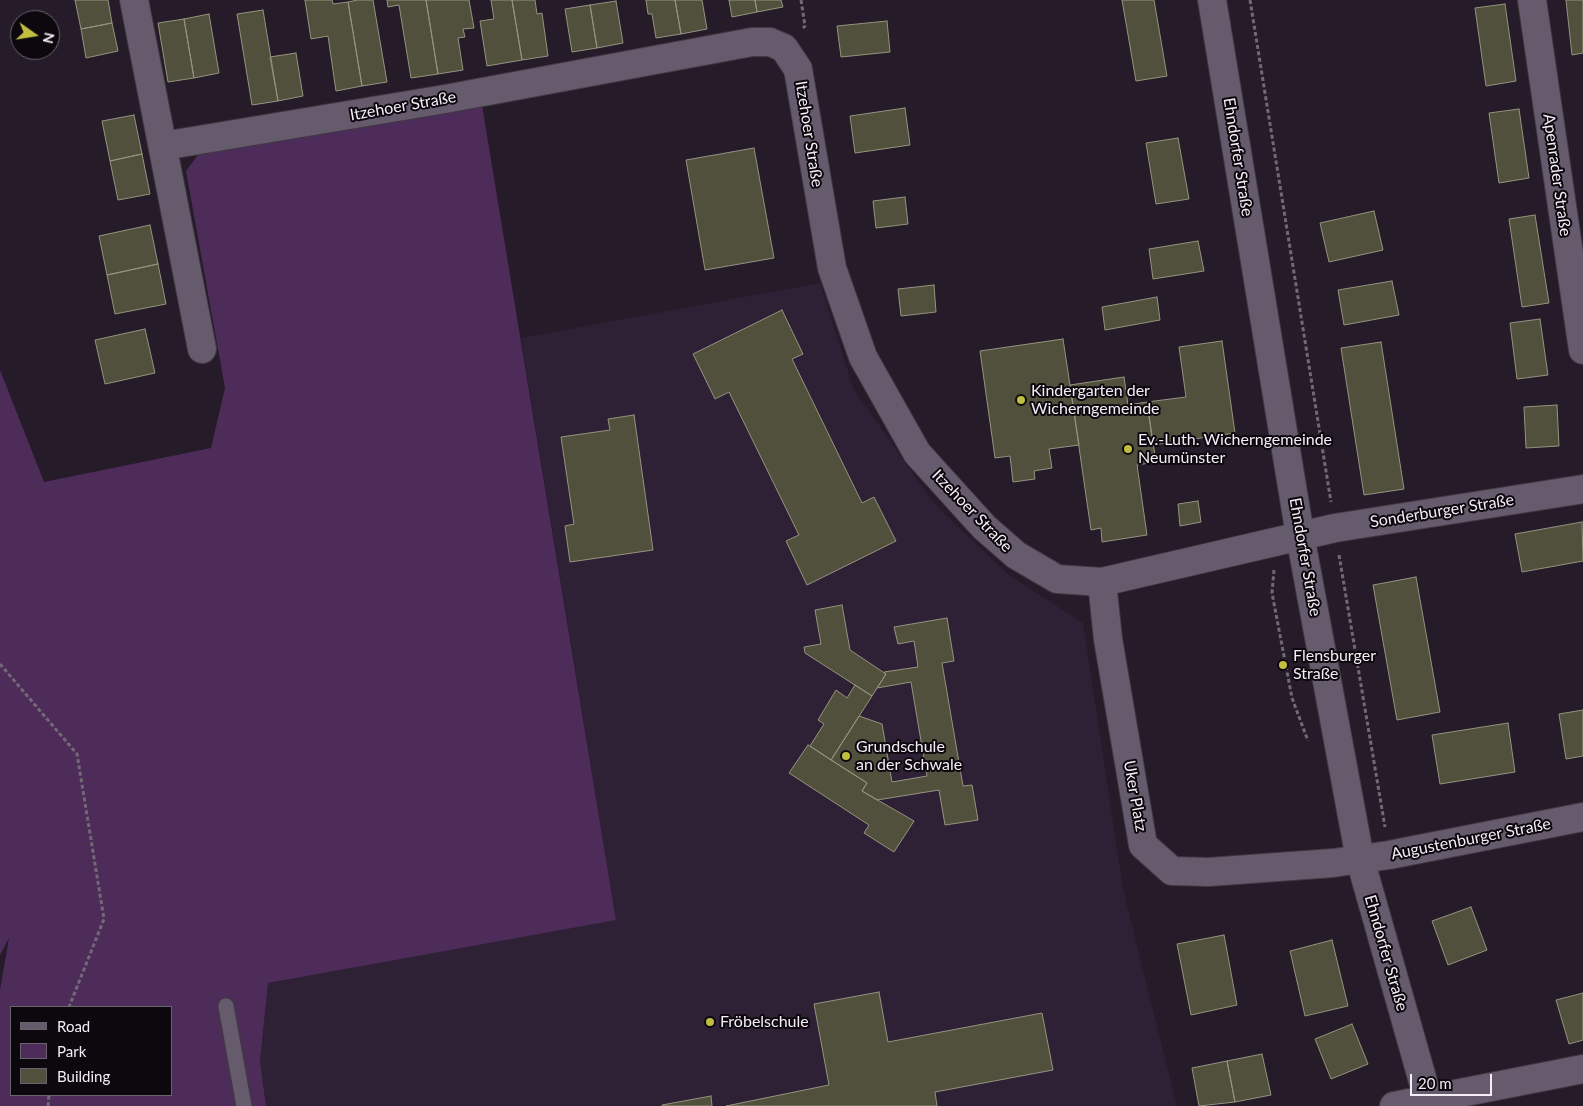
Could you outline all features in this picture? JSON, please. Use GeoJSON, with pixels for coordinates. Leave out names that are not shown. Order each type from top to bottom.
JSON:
{"type":"FeatureCollection","features":[{"type":"Feature","properties":{"kind":"street"},"geometry":{"type":"LineString","coordinates":[[134,0],[202,349]]}},
{"type":"Feature","properties":{"kind":"street","name":"Ehndorfer Straße"},"geometry":{"type":"LineString","coordinates":[[1212,0],[1300,535],[1360,859],[1429,1103]]}},
{"type":"Feature","properties":{"kind":"street","name":"Apenrader Straße"},"geometry":{"type":"LineString","coordinates":[[1532,0],[1583,349]]}},
{"type":"Feature","properties":{"kind":"street","name":"Itzehoer Straße"},"geometry":{"type":"LineString","coordinates":[[163,146],[446,99],[752,42],[770,42],[784,48],[798,69],[832,268],[863,356],[917,453],[984,527],[1016,555],[1057,579],[1102,582],[1300,535]]}},
{"type":"Feature","properties":{"kind":"street","name":"Sonderburger Straße"},"geometry":{"type":"LineString","coordinates":[[1300,535],[1583,489]]}},
{"type":"Feature","properties":{"kind":"street","name":"Uker Platz"},"geometry":{"type":"LineString","coordinates":[[1102,582],[1108,639],[1143,844],[1172,871],[1218,871],[1333,863],[1360,859]]}},
{"type":"Feature","properties":{"kind":"street","name":"Augustenburger Straße"},"geometry":{"type":"LineString","coordinates":[[1360,859],[1390,855],[1583,817]]}},
{"type":"Feature","properties":{"kind":"street"},"geometry":{"type":"LineString","coordinates":[[1394,1106],[1429,1103],[1583,1069]]}},
{"type":"Feature","properties":{"kind":"lane"},"geometry":{"type":"LineString","coordinates":[[226,1006],[244,1106]]}},
{"type":"Feature","properties":{"kind":"path"},"geometry":{"type":"LineString","coordinates":[[1250,0],[1390,855]]}},
{"type":"Feature","properties":{"kind":"path"},"geometry":{"type":"LineString","coordinates":[[0,664],[77,754],[104,919],[69,1006]]}},
{"type":"Feature","properties":{"kind":"shaded area","name":"Grundschule an der Schwale"},"geometry":{"type":"Polygon","coordinates":[[[820,283],[853,388],[935,505],[1009,575],[1083,623],[1123,889],[1177,1106],[266,1106],[260,1061],[268,983],[616,919],[521,338],[820,283]]]}},
{"type":"Feature","properties":{"kind":"green space"},"geometry":{"type":"Polygon","coordinates":[[[482,105],[616,920],[268,983],[260,1061],[266,1106],[0,1106],[0,990],[9,938],[0,955],[0,370],[44,482],[211,448],[225,388],[186,171],[200,152],[482,105]]]}},
{"type":"Feature","properties":{"kind":"building"},"geometry":{"type":"Polygon","coordinates":[[[75,0],[108,0],[112,23],[81,29],[75,0]]]}},
{"type":"Feature","properties":{"kind":"building"},"geometry":{"type":"Polygon","coordinates":[[[305,0],[332,0],[333,4],[348,2],[362,86],[336,91],[328,36],[311,39],[305,0]]]}},
{"type":"Feature","properties":{"kind":"building"},"geometry":{"type":"Polygon","coordinates":[[[373,0],[387,82],[362,86],[348,2],[373,0]]]}},
{"type":"Feature","properties":{"kind":"building"},"geometry":{"type":"Polygon","coordinates":[[[387,0],[426,0],[438,74],[411,78],[399,5],[388,7],[387,0]]]}},
{"type":"Feature","properties":{"kind":"building"},"geometry":{"type":"Polygon","coordinates":[[[426,0],[469,0],[474,28],[463,29],[465,37],[458,38],[463,70],[438,74],[426,0]]]}},
{"type":"Feature","properties":{"kind":"building"},"geometry":{"type":"Polygon","coordinates":[[[491,0],[512,0],[522,60],[487,66],[480,21],[494,19],[491,0]]]}},
{"type":"Feature","properties":{"kind":"building"},"geometry":{"type":"Polygon","coordinates":[[[512,0],[535,0],[537,14],[542,13],[548,56],[522,60],[512,0]]]}},
{"type":"Feature","properties":{"kind":"building"},"geometry":{"type":"Polygon","coordinates":[[[646,0],[675,0],[681,34],[656,38],[652,14],[648,14],[646,0]]]}},
{"type":"Feature","properties":{"kind":"building"},"geometry":{"type":"Polygon","coordinates":[[[675,0],[702,0],[707,29],[681,34],[675,0]]]}},
{"type":"Feature","properties":{"kind":"building"},"geometry":{"type":"Polygon","coordinates":[[[729,0],[755,0],[757,12],[732,17],[729,0]]]}},
{"type":"Feature","properties":{"kind":"building"},"geometry":{"type":"Polygon","coordinates":[[[755,0],[781,0],[783,7],[757,12],[755,0]]]}},
{"type":"Feature","properties":{"kind":"building"},"geometry":{"type":"Polygon","coordinates":[[[1122,0],[1154,0],[1167,76],[1136,81],[1122,0]]]}},
{"type":"Feature","properties":{"kind":"building"},"geometry":{"type":"Polygon","coordinates":[[[1566,0],[1583,0],[1583,53],[1572,55],[1566,0]]]}},
{"type":"Feature","properties":{"kind":"building"},"geometry":{"type":"Polygon","coordinates":[[[616,1],[623,43],[597,48],[590,5],[616,1]]]}},
{"type":"Feature","properties":{"kind":"building"},"geometry":{"type":"Polygon","coordinates":[[[1505,4],[1516,81],[1486,86],[1475,8],[1505,4]]]}},
{"type":"Feature","properties":{"kind":"building"},"geometry":{"type":"Polygon","coordinates":[[[590,5],[597,48],[572,52],[565,9],[590,5]]]}},
{"type":"Feature","properties":{"kind":"building"},"geometry":{"type":"Polygon","coordinates":[[[263,10],[278,101],[252,105],[237,14],[263,10]]]}},
{"type":"Feature","properties":{"kind":"building"},"geometry":{"type":"Polygon","coordinates":[[[209,14],[219,73],[194,78],[184,19],[209,14]]]}},
{"type":"Feature","properties":{"kind":"building"},"geometry":{"type":"Polygon","coordinates":[[[184,19],[194,78],[168,82],[158,23],[184,19]]]}},
{"type":"Feature","properties":{"kind":"building"},"geometry":{"type":"Polygon","coordinates":[[[887,21],[890,52],[841,57],[837,26],[887,21]]]}},
{"type":"Feature","properties":{"kind":"building"},"geometry":{"type":"Polygon","coordinates":[[[112,23],[118,51],[86,58],[81,29],[112,23]]]}},
{"type":"Feature","properties":{"kind":"building"},"geometry":{"type":"Polygon","coordinates":[[[296,53],[303,96],[278,101],[270,57],[296,53]]]}},
{"type":"Feature","properties":{"kind":"building"},"geometry":{"type":"Polygon","coordinates":[[[905,108],[910,145],[855,153],[850,116],[905,108]]]}},
{"type":"Feature","properties":{"kind":"building"},"geometry":{"type":"Polygon","coordinates":[[[1519,109],[1529,178],[1499,183],[1489,113],[1519,109]]]}},
{"type":"Feature","properties":{"kind":"building"},"geometry":{"type":"Polygon","coordinates":[[[134,115],[142,154],[110,161],[102,121],[134,115]]]}},
{"type":"Feature","properties":{"kind":"building"},"geometry":{"type":"Polygon","coordinates":[[[1178,138],[1189,199],[1156,204],[1146,143],[1178,138]]]}},
{"type":"Feature","properties":{"kind":"building"},"geometry":{"type":"Polygon","coordinates":[[[754,148],[774,258],[705,270],[686,160],[754,148]]]}},
{"type":"Feature","properties":{"kind":"building"},"geometry":{"type":"Polygon","coordinates":[[[142,154],[150,194],[118,200],[110,161],[142,154]]]}},
{"type":"Feature","properties":{"kind":"building"},"geometry":{"type":"Polygon","coordinates":[[[905,197],[908,224],[876,228],[873,201],[905,197]]]}},
{"type":"Feature","properties":{"kind":"building"},"geometry":{"type":"Polygon","coordinates":[[[1374,211],[1383,250],[1329,262],[1320,223],[1374,211]]]}},
{"type":"Feature","properties":{"kind":"building"},"geometry":{"type":"Polygon","coordinates":[[[1535,215],[1549,303],[1522,307],[1509,219],[1535,215]]]}},
{"type":"Feature","properties":{"kind":"building"},"geometry":{"type":"Polygon","coordinates":[[[150,225],[158,264],[107,275],[99,236],[150,225]]]}},
{"type":"Feature","properties":{"kind":"building"},"geometry":{"type":"Polygon","coordinates":[[[1198,241],[1204,271],[1153,279],[1149,249],[1198,241]]]}},
{"type":"Feature","properties":{"kind":"building"},"geometry":{"type":"Polygon","coordinates":[[[158,264],[166,304],[115,314],[107,275],[158,264]]]}},
{"type":"Feature","properties":{"kind":"building"},"geometry":{"type":"Polygon","coordinates":[[[1392,281],[1399,315],[1344,325],[1338,290],[1392,281]]]}},
{"type":"Feature","properties":{"kind":"building"},"geometry":{"type":"Polygon","coordinates":[[[934,285],[936,312],[901,316],[898,289],[934,285]]]}},
{"type":"Feature","properties":{"kind":"building"},"geometry":{"type":"Polygon","coordinates":[[[1157,297],[1160,320],[1105,330],[1102,307],[1157,297]]]}},
{"type":"Feature","properties":{"kind":"building"},"geometry":{"type":"Polygon","coordinates":[[[782,310],[803,354],[792,359],[862,503],[874,497],[896,541],[807,585],[786,541],[799,535],[729,392],[715,399],[693,354],[782,310]]]}},
{"type":"Feature","properties":{"kind":"building"},"geometry":{"type":"Polygon","coordinates":[[[1540,319],[1548,375],[1517,379],[1510,323],[1540,319]]]}},
{"type":"Feature","properties":{"kind":"building"},"geometry":{"type":"Polygon","coordinates":[[[145,329],[155,373],[105,384],[95,340],[145,329]]]}},
{"type":"Feature","properties":{"kind":"building"},"geometry":{"type":"Polygon","coordinates":[[[1063,339],[1079,445],[1049,449],[1052,468],[1034,471],[1035,479],[1013,482],[1010,456],[995,458],[980,351],[1063,339]]]}},
{"type":"Feature","properties":{"kind":"building"},"geometry":{"type":"Polygon","coordinates":[[[1222,341],[1235,433],[1153,445],[1147,402],[1186,397],[1179,347],[1222,341]]]}},
{"type":"Feature","properties":{"kind":"building"},"geometry":{"type":"Polygon","coordinates":[[[1381,342],[1404,489],[1364,495],[1341,348],[1381,342]]]}},
{"type":"Feature","properties":{"kind":"building"},"geometry":{"type":"Polygon","coordinates":[[[1124,377],[1128,405],[1147,402],[1156,462],[1137,465],[1147,535],[1102,542],[1101,528],[1091,530],[1070,385],[1124,377]]]}},
{"type":"Feature","properties":{"kind":"building"},"geometry":{"type":"Polygon","coordinates":[[[1557,405],[1559,446],[1526,448],[1524,407],[1557,405]]]}},
{"type":"Feature","properties":{"kind":"building"},"geometry":{"type":"Polygon","coordinates":[[[634,415],[653,550],[570,562],[565,526],[574,524],[561,437],[610,430],[608,419],[634,415]]]}},
{"type":"Feature","properties":{"kind":"building"},"geometry":{"type":"Polygon","coordinates":[[[1198,501],[1201,522],[1180,526],[1178,504],[1198,501]]]}},
{"type":"Feature","properties":{"kind":"building"},"geometry":{"type":"Polygon","coordinates":[[[1582,522],[1583,561],[1522,572],[1515,534],[1582,522]]]}},
{"type":"Feature","properties":{"kind":"building"},"geometry":{"type":"Polygon","coordinates":[[[1416,577],[1440,712],[1397,720],[1373,585],[1416,577]]]}},
{"type":"Feature","properties":{"kind":"building"},"geometry":{"type":"Polygon","coordinates":[[[842,605],[850,650],[886,674],[872,696],[805,653],[804,647],[821,644],[815,610],[842,605]]]}},
{"type":"Feature","properties":{"kind":"building"},"geometry":{"type":"Polygon","coordinates":[[[947,618],[954,661],[942,663],[963,786],[972,785],[978,820],[945,825],[939,790],[877,800],[862,791],[867,783],[831,760],[859,716],[882,724],[892,782],[927,776],[911,682],[877,688],[886,674],[884,672],[918,667],[914,641],[898,644],[894,627],[947,618]]]}},
{"type":"Feature","properties":{"kind":"building"},"geometry":{"type":"Polygon","coordinates":[[[855,685],[872,696],[831,760],[810,746],[824,724],[818,720],[836,690],[847,698],[855,685]]]}},
{"type":"Feature","properties":{"kind":"building"},"geometry":{"type":"Polygon","coordinates":[[[1583,710],[1583,756],[1566,759],[1559,714],[1583,710]]]}},
{"type":"Feature","properties":{"kind":"building"},"geometry":{"type":"Polygon","coordinates":[[[1508,723],[1515,772],[1440,784],[1432,735],[1508,723]]]}},
{"type":"Feature","properties":{"kind":"building"},"geometry":{"type":"Polygon","coordinates":[[[808,745],[867,783],[862,791],[914,821],[894,852],[864,833],[869,825],[789,773],[808,745]]]}},
{"type":"Feature","properties":{"kind":"building"},"geometry":{"type":"Polygon","coordinates":[[[1471,907],[1487,950],[1448,965],[1432,921],[1471,907]]]}},
{"type":"Feature","properties":{"kind":"building"},"geometry":{"type":"Polygon","coordinates":[[[1224,935],[1237,1005],[1191,1015],[1177,944],[1224,935]]]}},
{"type":"Feature","properties":{"kind":"building"},"geometry":{"type":"Polygon","coordinates":[[[1332,940],[1348,1006],[1305,1016],[1290,951],[1332,940]]]}},
{"type":"Feature","properties":{"kind":"building"},"geometry":{"type":"Polygon","coordinates":[[[879,992],[888,1042],[1042,1013],[1053,1070],[935,1092],[937,1106],[726,1106],[829,1085],[814,1004],[879,992]]]}},
{"type":"Feature","properties":{"kind":"building"},"geometry":{"type":"Polygon","coordinates":[[[1583,993],[1583,1040],[1569,1044],[1556,1000],[1583,993]]]}},
{"type":"Feature","properties":{"kind":"building"},"geometry":{"type":"Polygon","coordinates":[[[1352,1024],[1368,1064],[1331,1079],[1315,1039],[1352,1024]]]}},
{"type":"Feature","properties":{"kind":"building"},"geometry":{"type":"Polygon","coordinates":[[[1262,1054],[1271,1095],[1235,1102],[1227,1061],[1262,1054]]]}},
{"type":"Feature","properties":{"kind":"building"},"geometry":{"type":"Polygon","coordinates":[[[1227,1061],[1235,1102],[1199,1106],[1192,1068],[1227,1061]]]}},
{"type":"Feature","properties":{"kind":"building"},"geometry":{"type":"Polygon","coordinates":[[[711,1096],[712,1106],[662,1106],[662,1105],[711,1096]]]}},
{"type":"Feature","properties":{"kind":"place","name":"Kindergarten der Wicherngemeinde"},"geometry":{"type":"Point","coordinates":[1021,400]}},
{"type":"Feature","properties":{"kind":"place","name":"Ev.-Luth. Wicherngemeinde Neumünster"},"geometry":{"type":"Point","coordinates":[1128,449]}},
{"type":"Feature","properties":{"kind":"place","name":"Flensburger Straße"},"geometry":{"type":"Point","coordinates":[1283,665]}},
{"type":"Feature","properties":{"kind":"place","name":"Grundschule an der Schwale"},"geometry":{"type":"Point","coordinates":[846,756]}},
{"type":"Feature","properties":{"kind":"place","name":"Fröbelschule"},"geometry":{"type":"Point","coordinates":[710,1022]}}]}
